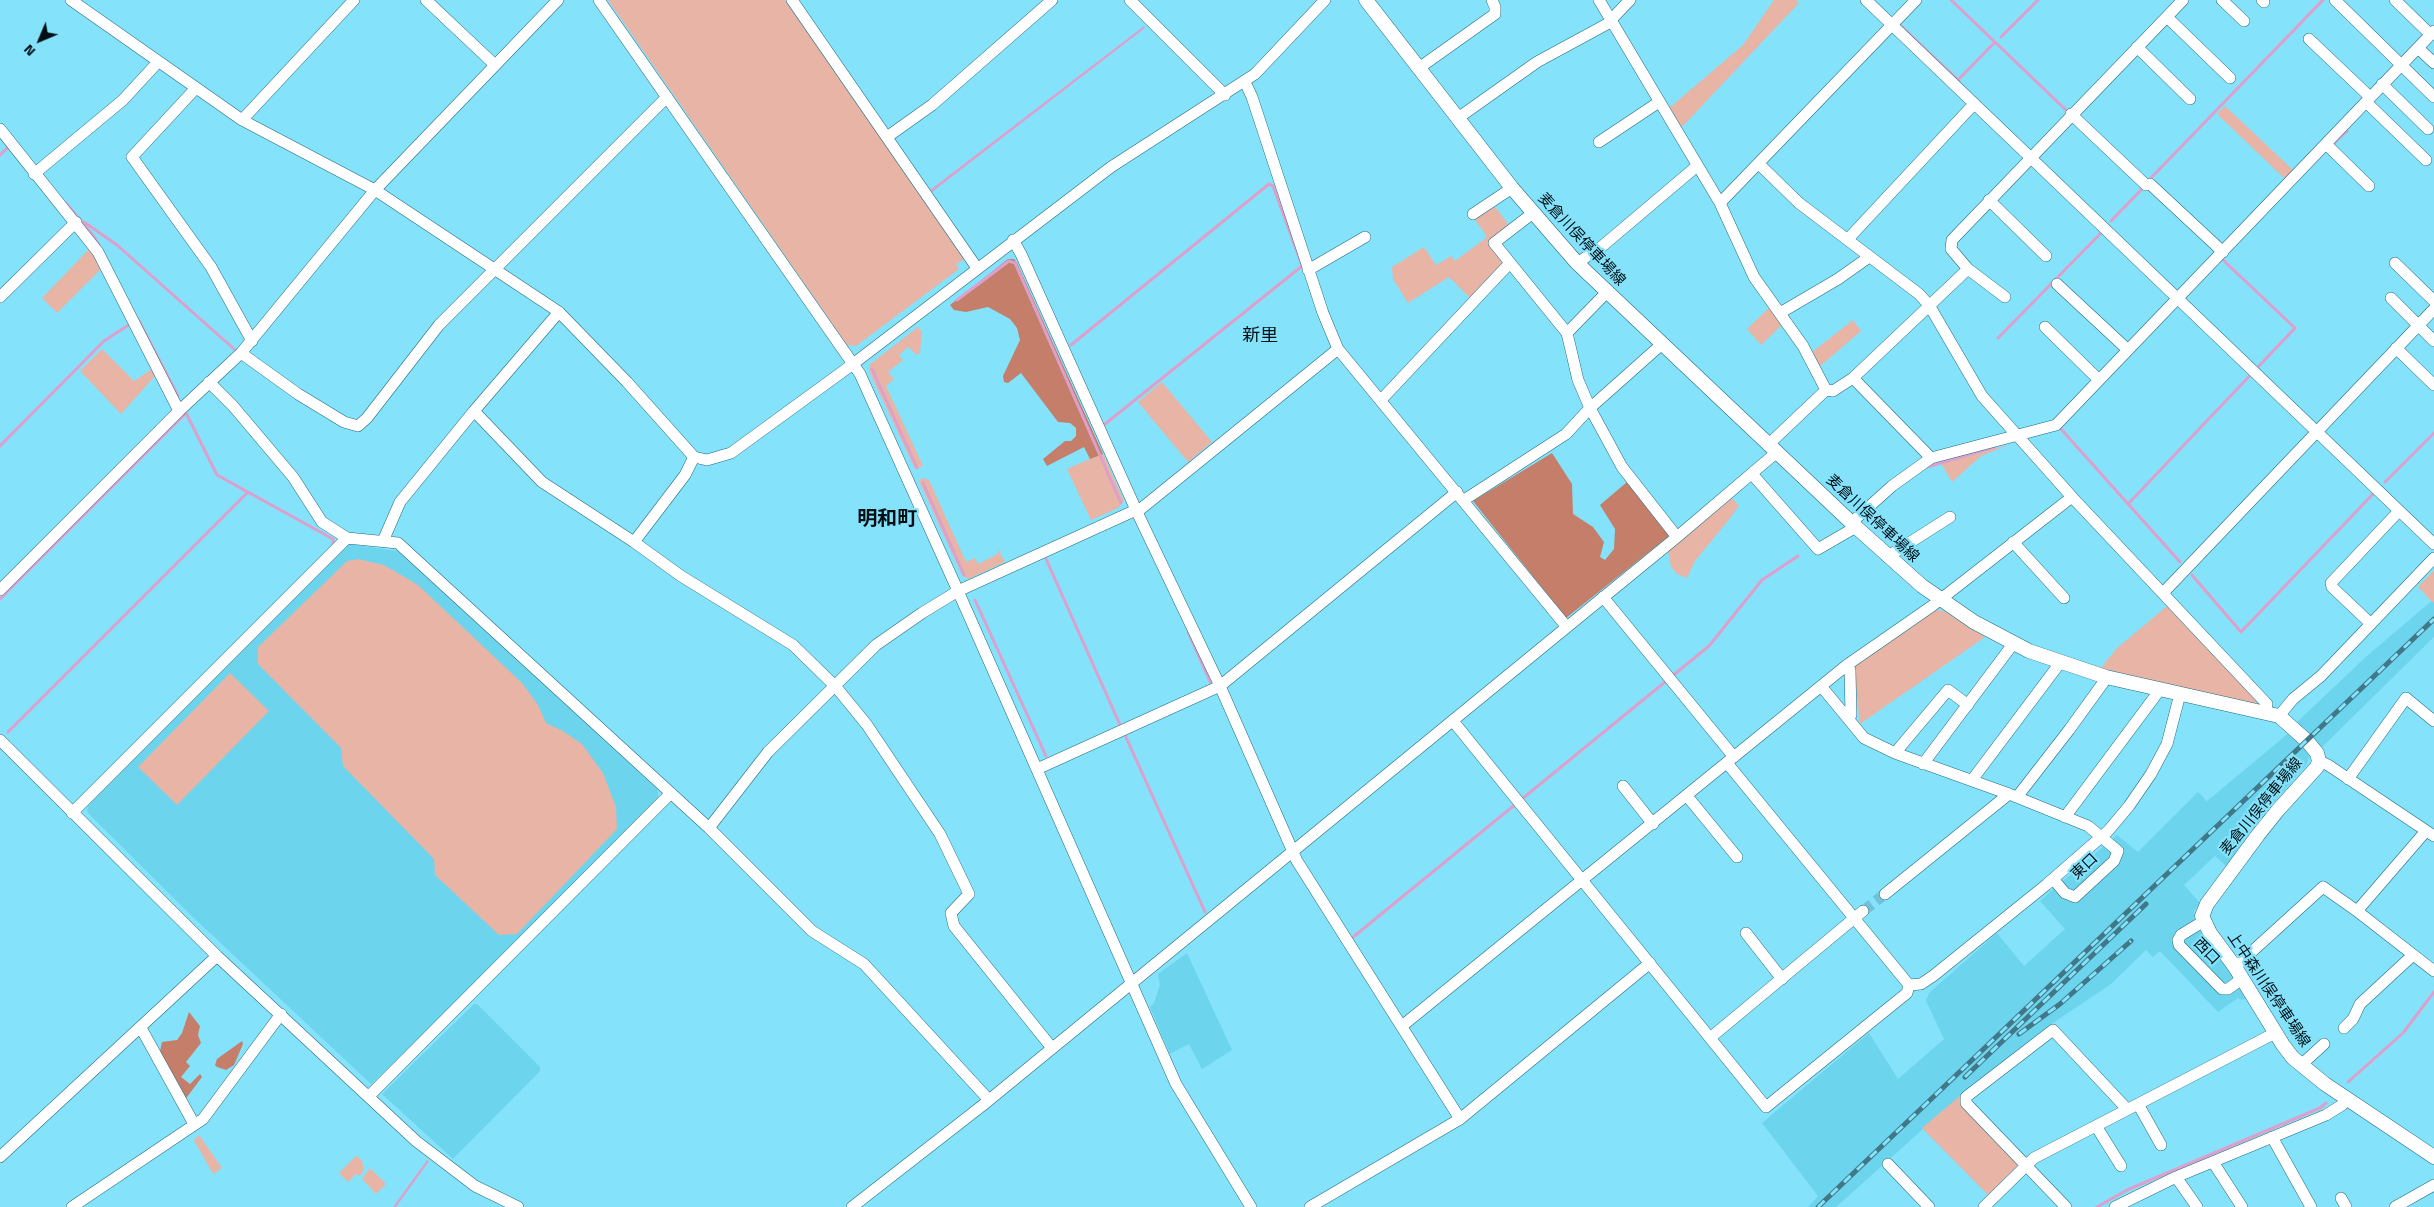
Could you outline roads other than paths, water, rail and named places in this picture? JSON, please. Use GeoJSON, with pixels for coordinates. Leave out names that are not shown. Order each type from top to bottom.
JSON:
{"type":"FeatureCollection","features":[{"type":"Feature","properties":{"kind":"main road","name":"麦倉川俣停車場線"},"geometry":{"type":"LineString","coordinates":[[1366,0],[1512,188],[1577,263],[1887,557],[1940,600],[2013,644],[2060,663],[2157,689],[2279,716],[2307,741],[2317,753],[2319,761],[2311,775],[2278,810],[2207,904],[2202,916],[2204,921]]}},
{"type":"Feature","properties":{"kind":"main road","name":"上中森川俣停車場線"},"geometry":{"type":"LineString","coordinates":[[2204,921],[2239,973],[2275,1033],[2301,1065],[2346,1098],[2433,1153]]}},
{"type":"Feature","properties":{"kind":"street"},"geometry":{"type":"LineString","coordinates":[[71,0],[87,4],[158,62],[242,120],[375,190],[559,312],[627,382],[694,457],[707,460],[731,453],[853,364],[1012,240],[1133,152],[1245,82],[1268,62],[1325,0]]}},
{"type":"Feature","properties":{"kind":"street"},"geometry":{"type":"LineString","coordinates":[[242,120],[354,0]]}},
{"type":"Feature","properties":{"kind":"street"},"geometry":{"type":"LineString","coordinates":[[426,0],[495,65]]}},
{"type":"Feature","properties":{"kind":"street"},"geometry":{"type":"LineString","coordinates":[[0,590],[179,411],[241,353],[375,190],[558,0]]}},
{"type":"Feature","properties":{"kind":"street"},"geometry":{"type":"LineString","coordinates":[[599,0],[860,374],[1176,1084],[1250,1207]]}},
{"type":"Feature","properties":{"kind":"street"},"geometry":{"type":"LineString","coordinates":[[792,0],[977,268]]}},
{"type":"Feature","properties":{"kind":"street"},"geometry":{"type":"LineString","coordinates":[[887,137],[932,105],[1052,0]]}},
{"type":"Feature","properties":{"kind":"street"},"geometry":{"type":"LineString","coordinates":[[1130,0],[1225,95]]}},
{"type":"Feature","properties":{"kind":"street"},"geometry":{"type":"LineString","coordinates":[[1419,68],[1495,14],[1492,0]]}},
{"type":"Feature","properties":{"kind":"street"},"geometry":{"type":"LineString","coordinates":[[1599,0],[1720,203],[1754,276],[1803,346],[1826,390]]}},
{"type":"Feature","properties":{"kind":"street"},"geometry":{"type":"LineString","coordinates":[[1458,118],[1536,62],[1611,20],[1630,0]]}},
{"type":"Feature","properties":{"kind":"street"},"geometry":{"type":"LineString","coordinates":[[1866,0],[2434,544]]}},
{"type":"Feature","properties":{"kind":"street"},"geometry":{"type":"LineString","coordinates":[[1720,203],[1916,0]]}},
{"type":"Feature","properties":{"kind":"street"},"geometry":{"type":"LineString","coordinates":[[2005,297],[1968,269],[1951,248],[1952,240],[2071,114],[2183,0]]}},
{"type":"Feature","properties":{"kind":"street"},"geometry":{"type":"LineString","coordinates":[[2222,0],[2244,21]]}},
{"type":"Feature","properties":{"kind":"street"},"geometry":{"type":"LineString","coordinates":[[2335,0],[2434,97]]}},
{"type":"Feature","properties":{"kind":"street"},"geometry":{"type":"LineString","coordinates":[[1752,474],[1818,549],[1853,525],[1892,486],[1932,458],[2056,425],[2432,33],[2395,0]]}},
{"type":"Feature","properties":{"kind":"street"},"geometry":{"type":"LineString","coordinates":[[2166,17],[2230,78]]}},
{"type":"Feature","properties":{"kind":"street"},"geometry":{"type":"LineString","coordinates":[[2309,39],[2426,160]]}},
{"type":"Feature","properties":{"kind":"street"},"geometry":{"type":"LineString","coordinates":[[2137,47],[2190,98]]}},
{"type":"Feature","properties":{"kind":"street"},"geometry":{"type":"LineString","coordinates":[[2418,48],[2434,63]]}},
{"type":"Feature","properties":{"kind":"street"},"geometry":{"type":"LineString","coordinates":[[34,174],[123,100],[158,62]]}},
{"type":"Feature","properties":{"kind":"street"},"geometry":{"type":"LineString","coordinates":[[1245,82],[1252,97],[1308,270],[1338,349],[1566,626]]}},
{"type":"Feature","properties":{"kind":"street"},"geometry":{"type":"LineString","coordinates":[[2382,84],[2428,129]]}},
{"type":"Feature","properties":{"kind":"street"},"geometry":{"type":"LineString","coordinates":[[196,88],[132,157],[212,267],[252,341]]}},
{"type":"Feature","properties":{"kind":"street"},"geometry":{"type":"LineString","coordinates":[[241,353],[298,394],[344,422],[358,426],[367,418],[439,325],[667,96]]}},
{"type":"Feature","properties":{"kind":"street"},"geometry":{"type":"LineString","coordinates":[[1599,142],[1659,102]]}},
{"type":"Feature","properties":{"kind":"street"},"geometry":{"type":"LineString","coordinates":[[1848,239],[1974,104]]}},
{"type":"Feature","properties":{"kind":"street"},"geometry":{"type":"LineString","coordinates":[[2071,114],[2223,252]]}},
{"type":"Feature","properties":{"kind":"street"},"geometry":{"type":"LineString","coordinates":[[0,130],[34,174],[76,222],[98,252],[179,411]]}},
{"type":"Feature","properties":{"kind":"street"},"geometry":{"type":"LineString","coordinates":[[2326,144],[2369,186]]}},
{"type":"Feature","properties":{"kind":"street"},"geometry":{"type":"LineString","coordinates":[[1758,164],[1799,203],[1919,294],[1929,305],[1982,396],[2072,497],[2267,704],[2266,712]]}},
{"type":"Feature","properties":{"kind":"street"},"geometry":{"type":"LineString","coordinates":[[1577,263],[1600,248],[1697,166]]}},
{"type":"Feature","properties":{"kind":"street"},"geometry":{"type":"LineString","coordinates":[[1473,214],[1512,188]]}},
{"type":"Feature","properties":{"kind":"street"},"geometry":{"type":"LineString","coordinates":[[1989,200],[2046,256]]}},
{"type":"Feature","properties":{"kind":"street"},"geometry":{"type":"LineString","coordinates":[[1533,213],[1494,242],[1509,264],[1567,332],[1578,380],[1590,408],[1622,467],[1677,537]]}},
{"type":"Feature","properties":{"kind":"street"},"geometry":{"type":"LineString","coordinates":[[0,297],[76,222]]}},
{"type":"Feature","properties":{"kind":"street"},"geometry":{"type":"LineString","coordinates":[[1308,270],[1365,237]]}},
{"type":"Feature","properties":{"kind":"street"},"geometry":{"type":"LineString","coordinates":[[1012,240],[1025,262],[1137,511],[1220,686],[1297,861],[1460,1119]]}},
{"type":"Feature","properties":{"kind":"street"},"geometry":{"type":"LineString","coordinates":[[1780,312],[1838,279],[1869,257]]}},
{"type":"Feature","properties":{"kind":"street"},"geometry":{"type":"LineString","coordinates":[[2396,263],[2434,301]]}},
{"type":"Feature","properties":{"kind":"street"},"geometry":{"type":"LineString","coordinates":[[1380,400],[1509,264]]}},
{"type":"Feature","properties":{"kind":"street"},"geometry":{"type":"LineString","coordinates":[[1826,390],[1833,391],[1853,378],[1968,269]]}},
{"type":"Feature","properties":{"kind":"street"},"geometry":{"type":"LineString","coordinates":[[2057,284],[2128,350]]}},
{"type":"Feature","properties":{"kind":"street"},"geometry":{"type":"LineString","coordinates":[[1567,332],[1607,292]]}},
{"type":"Feature","properties":{"kind":"street"},"geometry":{"type":"LineString","coordinates":[[2391,298],[2434,341]]}},
{"type":"Feature","properties":{"kind":"street"},"geometry":{"type":"LineString","coordinates":[[2163,593],[2316,430],[2434,309]]}},
{"type":"Feature","properties":{"kind":"street"},"geometry":{"type":"LineString","coordinates":[[383,541],[400,502],[474,411],[559,312]]}},
{"type":"Feature","properties":{"kind":"street"},"geometry":{"type":"LineString","coordinates":[[2045,327],[2099,380]]}},
{"type":"Feature","properties":{"kind":"street"},"geometry":{"type":"LineString","coordinates":[[1037,770],[1220,686],[1460,496],[1566,434],[1590,408],[1662,344]]}},
{"type":"Feature","properties":{"kind":"street"},"geometry":{"type":"LineString","coordinates":[[2396,348],[2434,385]]}},
{"type":"Feature","properties":{"kind":"street"},"geometry":{"type":"LineString","coordinates":[[709,828],[768,752],[836,687],[860,659],[876,645],[958,591],[1137,511],[1338,349]]}},
{"type":"Feature","properties":{"kind":"street"},"geometry":{"type":"LineString","coordinates":[[1853,378],[1932,458]]}},
{"type":"Feature","properties":{"kind":"street"},"geometry":{"type":"LineString","coordinates":[[209,382],[233,406],[293,477],[322,522],[347,538],[398,543],[709,828],[812,930],[864,964],[989,1100]]}},
{"type":"Feature","properties":{"kind":"street"},"geometry":{"type":"LineString","coordinates":[[852,1207],[989,1100],[1677,537],[1752,474],[1826,390]]}},
{"type":"Feature","properties":{"kind":"street"},"geometry":{"type":"LineString","coordinates":[[474,411],[542,482],[634,542],[681,576],[793,645],[836,687],[867,724],[944,842],[968,894],[951,913],[954,926],[1052,1048]]}},
{"type":"Feature","properties":{"kind":"street"},"geometry":{"type":"LineString","coordinates":[[634,542],[685,475],[694,457]]}},
{"type":"Feature","properties":{"kind":"street"},"geometry":{"type":"LineString","coordinates":[[1402,1026],[1653,824],[1847,664],[1940,600],[2072,497]]}},
{"type":"Feature","properties":{"kind":"street"},"geometry":{"type":"LineString","coordinates":[[2371,624],[2332,587],[2331,583],[2399,511]]}},
{"type":"Feature","properties":{"kind":"street"},"geometry":{"type":"LineString","coordinates":[[1887,557],[1950,517]]}},
{"type":"Feature","properties":{"kind":"street"},"geometry":{"type":"LineString","coordinates":[[72,813],[347,538]]}},
{"type":"Feature","properties":{"kind":"street"},"geometry":{"type":"LineString","coordinates":[[2013,542],[2064,598]]}},
{"type":"Feature","properties":{"kind":"street"},"geometry":{"type":"LineString","coordinates":[[2279,716],[2293,699],[2316,681],[2434,558]]}},
{"type":"Feature","properties":{"kind":"street"},"geometry":{"type":"LineString","coordinates":[[1603,597],[1731,760],[1859,915],[1909,985]]}},
{"type":"Feature","properties":{"kind":"street"},"geometry":{"type":"LineString","coordinates":[[1923,764],[2013,644]]}},
{"type":"Feature","properties":{"kind":"street"},"geometry":{"type":"LineString","coordinates":[[1972,780],[2060,663]]}},
{"type":"Feature","properties":{"kind":"street"},"geometry":{"type":"LineString","coordinates":[[1847,664],[1850,670],[1851,715],[1848,718]]}},
{"type":"Feature","properties":{"kind":"street"},"geometry":{"type":"LineString","coordinates":[[1884,894],[2013,796],[2069,730],[2106,676]]}},
{"type":"Feature","properties":{"kind":"street"},"geometry":{"type":"LineString","coordinates":[[1821,686],[1864,738],[1923,764],[1972,780],[2065,816],[2088,826],[2101,837]]}},
{"type":"Feature","properties":{"kind":"street"},"geometry":{"type":"LineString","coordinates":[[2065,816],[2156,695],[2157,689]]}},
{"type":"Feature","properties":{"kind":"street"},"geometry":{"type":"LineString","coordinates":[[1895,753],[1948,690],[1968,705]]}},
{"type":"Feature","properties":{"kind":"street"},"geometry":{"type":"LineString","coordinates":[[1909,985],[1921,984],[1933,976],[2053,879],[2101,837],[2129,806],[2151,774],[2167,744],[2180,694]]}},
{"type":"Feature","properties":{"kind":"street"},"geometry":{"type":"LineString","coordinates":[[2348,779],[2406,698],[2434,721]]}},
{"type":"Feature","properties":{"kind":"street"},"geometry":{"type":"LineString","coordinates":[[1452,721],[1766,1107],[1907,992],[1909,985]]}},
{"type":"Feature","properties":{"kind":"street"},"geometry":{"type":"LineString","coordinates":[[0,740],[217,956],[416,1141],[462,1177],[490,1195],[518,1207]]}},
{"type":"Feature","properties":{"kind":"street"},"geometry":{"type":"LineString","coordinates":[[2319,761],[2328,765],[2430,834],[2357,911]]}},
{"type":"Feature","properties":{"kind":"street"},"geometry":{"type":"LineString","coordinates":[[1623,786],[1653,824]]}},
{"type":"Feature","properties":{"kind":"street"},"geometry":{"type":"LineString","coordinates":[[369,1096],[671,793]]}},
{"type":"Feature","properties":{"kind":"street"},"geometry":{"type":"LineString","coordinates":[[1687,796],[1737,857]]}},
{"type":"Feature","properties":{"kind":"street","name":"東口"},"geometry":{"type":"LineString","coordinates":[[2053,879],[2064,893],[2075,898],[2114,861],[2117,855],[2118,851],[2101,837]]}},
{"type":"Feature","properties":{"kind":"street"},"geometry":{"type":"LineString","coordinates":[[2239,973],[2322,887],[2357,911],[2434,971]]}},
{"type":"Feature","properties":{"kind":"street"},"geometry":{"type":"LineString","coordinates":[[1710,1038],[1859,915]]}},
{"type":"Feature","properties":{"kind":"street","name":"西口"},"geometry":{"type":"LineString","coordinates":[[2204,921],[2181,935],[2178,940],[2179,945],[2222,989],[2228,988],[2239,973]]}},
{"type":"Feature","properties":{"kind":"street"},"geometry":{"type":"LineString","coordinates":[[1746,933],[1782,979]]}},
{"type":"Feature","properties":{"kind":"street"},"geometry":{"type":"LineString","coordinates":[[2344,1028],[2353,1018],[2360,1004],[2413,955]]}},
{"type":"Feature","properties":{"kind":"street"},"geometry":{"type":"LineString","coordinates":[[0,1157],[217,956]]}},
{"type":"Feature","properties":{"kind":"street"},"geometry":{"type":"LineString","coordinates":[[1310,1207],[1460,1119],[1650,963]]}},
{"type":"Feature","properties":{"kind":"street"},"geometry":{"type":"LineString","coordinates":[[72,1207],[203,1119],[215,1106],[281,1014]]}},
{"type":"Feature","properties":{"kind":"street"},"geometry":{"type":"LineString","coordinates":[[141,1028],[194,1124]]}},
{"type":"Feature","properties":{"kind":"street"},"geometry":{"type":"LineString","coordinates":[[2066,1207],[1966,1103],[1966,1097],[2050,1031],[2055,1032],[2133,1106],[2161,1144]]}},
{"type":"Feature","properties":{"kind":"street"},"geometry":{"type":"LineString","coordinates":[[1984,1207],[2034,1158],[2275,1033]]}},
{"type":"Feature","properties":{"kind":"street"},"geometry":{"type":"LineString","coordinates":[[2301,1065],[2324,1044]]}},
{"type":"Feature","properties":{"kind":"street"},"geometry":{"type":"LineString","coordinates":[[2115,1207],[2176,1177],[2326,1115],[2342,1105],[2346,1098]]}},
{"type":"Feature","properties":{"kind":"street"},"geometry":{"type":"LineString","coordinates":[[2096,1126],[2121,1166]]}},
{"type":"Feature","properties":{"kind":"street"},"geometry":{"type":"LineString","coordinates":[[2272,1137],[2311,1207]]}},
{"type":"Feature","properties":{"kind":"street"},"geometry":{"type":"LineString","coordinates":[[2212,1162],[2242,1207]]}},
{"type":"Feature","properties":{"kind":"street"},"geometry":{"type":"LineString","coordinates":[[1888,1164],[1929,1207]]}},
{"type":"Feature","properties":{"kind":"street"},"geometry":{"type":"LineString","coordinates":[[2176,1177],[2197,1207]]}},
{"type":"Feature","properties":{"kind":"street"},"geometry":{"type":"LineString","coordinates":[[2395,1207],[2434,1185]]}},
{"type":"Feature","properties":{"kind":"waterway"},"geometry":{"type":"LineString","coordinates":[[1951,0],[2067,111]]}},
{"type":"Feature","properties":{"kind":"waterway"},"geometry":{"type":"LineString","coordinates":[[2001,37],[2038,0]]}},
{"type":"Feature","properties":{"kind":"waterway"},"geometry":{"type":"LineString","coordinates":[[2149,180],[2323,0]]}},
{"type":"Feature","properties":{"kind":"waterway"},"geometry":{"type":"LineString","coordinates":[[1900,25],[1959,81]]}},
{"type":"Feature","properties":{"kind":"waterway"},"geometry":{"type":"LineString","coordinates":[[1958,80],[1995,42]]}},
{"type":"Feature","properties":{"kind":"waterway"},"geometry":{"type":"LineString","coordinates":[[2332,145],[2347,131]]}},
{"type":"Feature","properties":{"kind":"waterway"},"geometry":{"type":"LineString","coordinates":[[0,155],[8,147]]}},
{"type":"Feature","properties":{"kind":"waterway"},"geometry":{"type":"LineString","coordinates":[[1071,345],[1269,184],[1273,186],[1304,271]]}},
{"type":"Feature","properties":{"kind":"waterway"},"geometry":{"type":"LineString","coordinates":[[2111,221],[2145,186]]}},
{"type":"Feature","properties":{"kind":"waterway"},"geometry":{"type":"LineString","coordinates":[[66,203],[95,238],[100,247]]}},
{"type":"Feature","properties":{"kind":"waterway"},"geometry":{"type":"LineString","coordinates":[[84,222],[117,245],[234,349]]}},
{"type":"Feature","properties":{"kind":"waterway"},"geometry":{"type":"LineString","coordinates":[[1998,338],[2101,233]]}},
{"type":"Feature","properties":{"kind":"waterway"},"geometry":{"type":"LineString","coordinates":[[2129,503],[2295,328],[2222,259]]}},
{"type":"Feature","properties":{"kind":"waterway"},"geometry":{"type":"LineString","coordinates":[[957,300],[1009,261],[1015,263],[1121,503]]}},
{"type":"Feature","properties":{"kind":"waterway"},"geometry":{"type":"LineString","coordinates":[[1105,424],[1302,266]]}},
{"type":"Feature","properties":{"kind":"waterway"},"geometry":{"type":"LineString","coordinates":[[138,319],[178,396]]}},
{"type":"Feature","properties":{"kind":"waterway"},"geometry":{"type":"LineString","coordinates":[[0,446],[104,341],[130,324]]}},
{"type":"Feature","properties":{"kind":"waterway"},"geometry":{"type":"LineString","coordinates":[[872,369],[917,468]]}},
{"type":"Feature","properties":{"kind":"waterway"},"geometry":{"type":"LineString","coordinates":[[0,599],[186,413],[217,475],[333,539],[333,546]]}},
{"type":"Feature","properties":{"kind":"waterway"},"geometry":{"type":"LineString","coordinates":[[2061,429],[2180,562]]}},
{"type":"Feature","properties":{"kind":"waterway"},"geometry":{"type":"LineString","coordinates":[[2385,482],[2434,433]]}},
{"type":"Feature","properties":{"kind":"waterway"},"geometry":{"type":"LineString","coordinates":[[1927,467],[1995,447]]}},
{"type":"Feature","properties":{"kind":"waterway"},"geometry":{"type":"LineString","coordinates":[[923,483],[964,575]]}},
{"type":"Feature","properties":{"kind":"waterway"},"geometry":{"type":"LineString","coordinates":[[8,732],[248,492]]}},
{"type":"Feature","properties":{"kind":"waterway"},"geometry":{"type":"LineString","coordinates":[[2192,575],[2241,632],[2373,494]]}},
{"type":"Feature","properties":{"kind":"waterway"},"geometry":{"type":"LineString","coordinates":[[1352,938],[1709,646],[1762,580],[1798,556]]}},
{"type":"Feature","properties":{"kind":"waterway"},"geometry":{"type":"LineString","coordinates":[[1046,559],[1121,727]]}},
{"type":"Feature","properties":{"kind":"waterway"},"geometry":{"type":"LineString","coordinates":[[975,600],[1046,756]]}},
{"type":"Feature","properties":{"kind":"waterway"},"geometry":{"type":"LineString","coordinates":[[1188,632],[1212,686]]}},
{"type":"Feature","properties":{"kind":"waterway"},"geometry":{"type":"LineString","coordinates":[[1125,735],[1205,912]]}},
{"type":"Feature","properties":{"kind":"waterway"},"geometry":{"type":"LineString","coordinates":[[2348,1082],[2403,1033],[2434,992]]}},
{"type":"Feature","properties":{"kind":"waterway"},"geometry":{"type":"LineString","coordinates":[[2097,1207],[2127,1190],[2320,1108],[2326,1103]]}},
{"type":"Feature","properties":{"kind":"tunnel"},"geometry":{"type":"LineString","coordinates":[[1863,911],[1885,894]]}},
{"type":"Feature","properties":{"kind":"railway"},"geometry":{"type":"LineString","coordinates":[[1818,1207],[2434,619]]}},
{"type":"Feature","properties":{"kind":"railway"},"geometry":{"type":"LineString","coordinates":[[1965,1077],[2146,904]]}},
{"type":"Feature","properties":{"kind":"railway"},"geometry":{"type":"LineString","coordinates":[[2019,1034],[2060,1004],[2131,941]]}},
{"type":"Feature","properties":{"kind":"district","name":"新里"},"geometry":{"type":"Point","coordinates":[1260,337]}},
{"type":"Feature","properties":{"kind":"district","name":"明和町"},"geometry":{"type":"Point","coordinates":[887,520]}}]}
